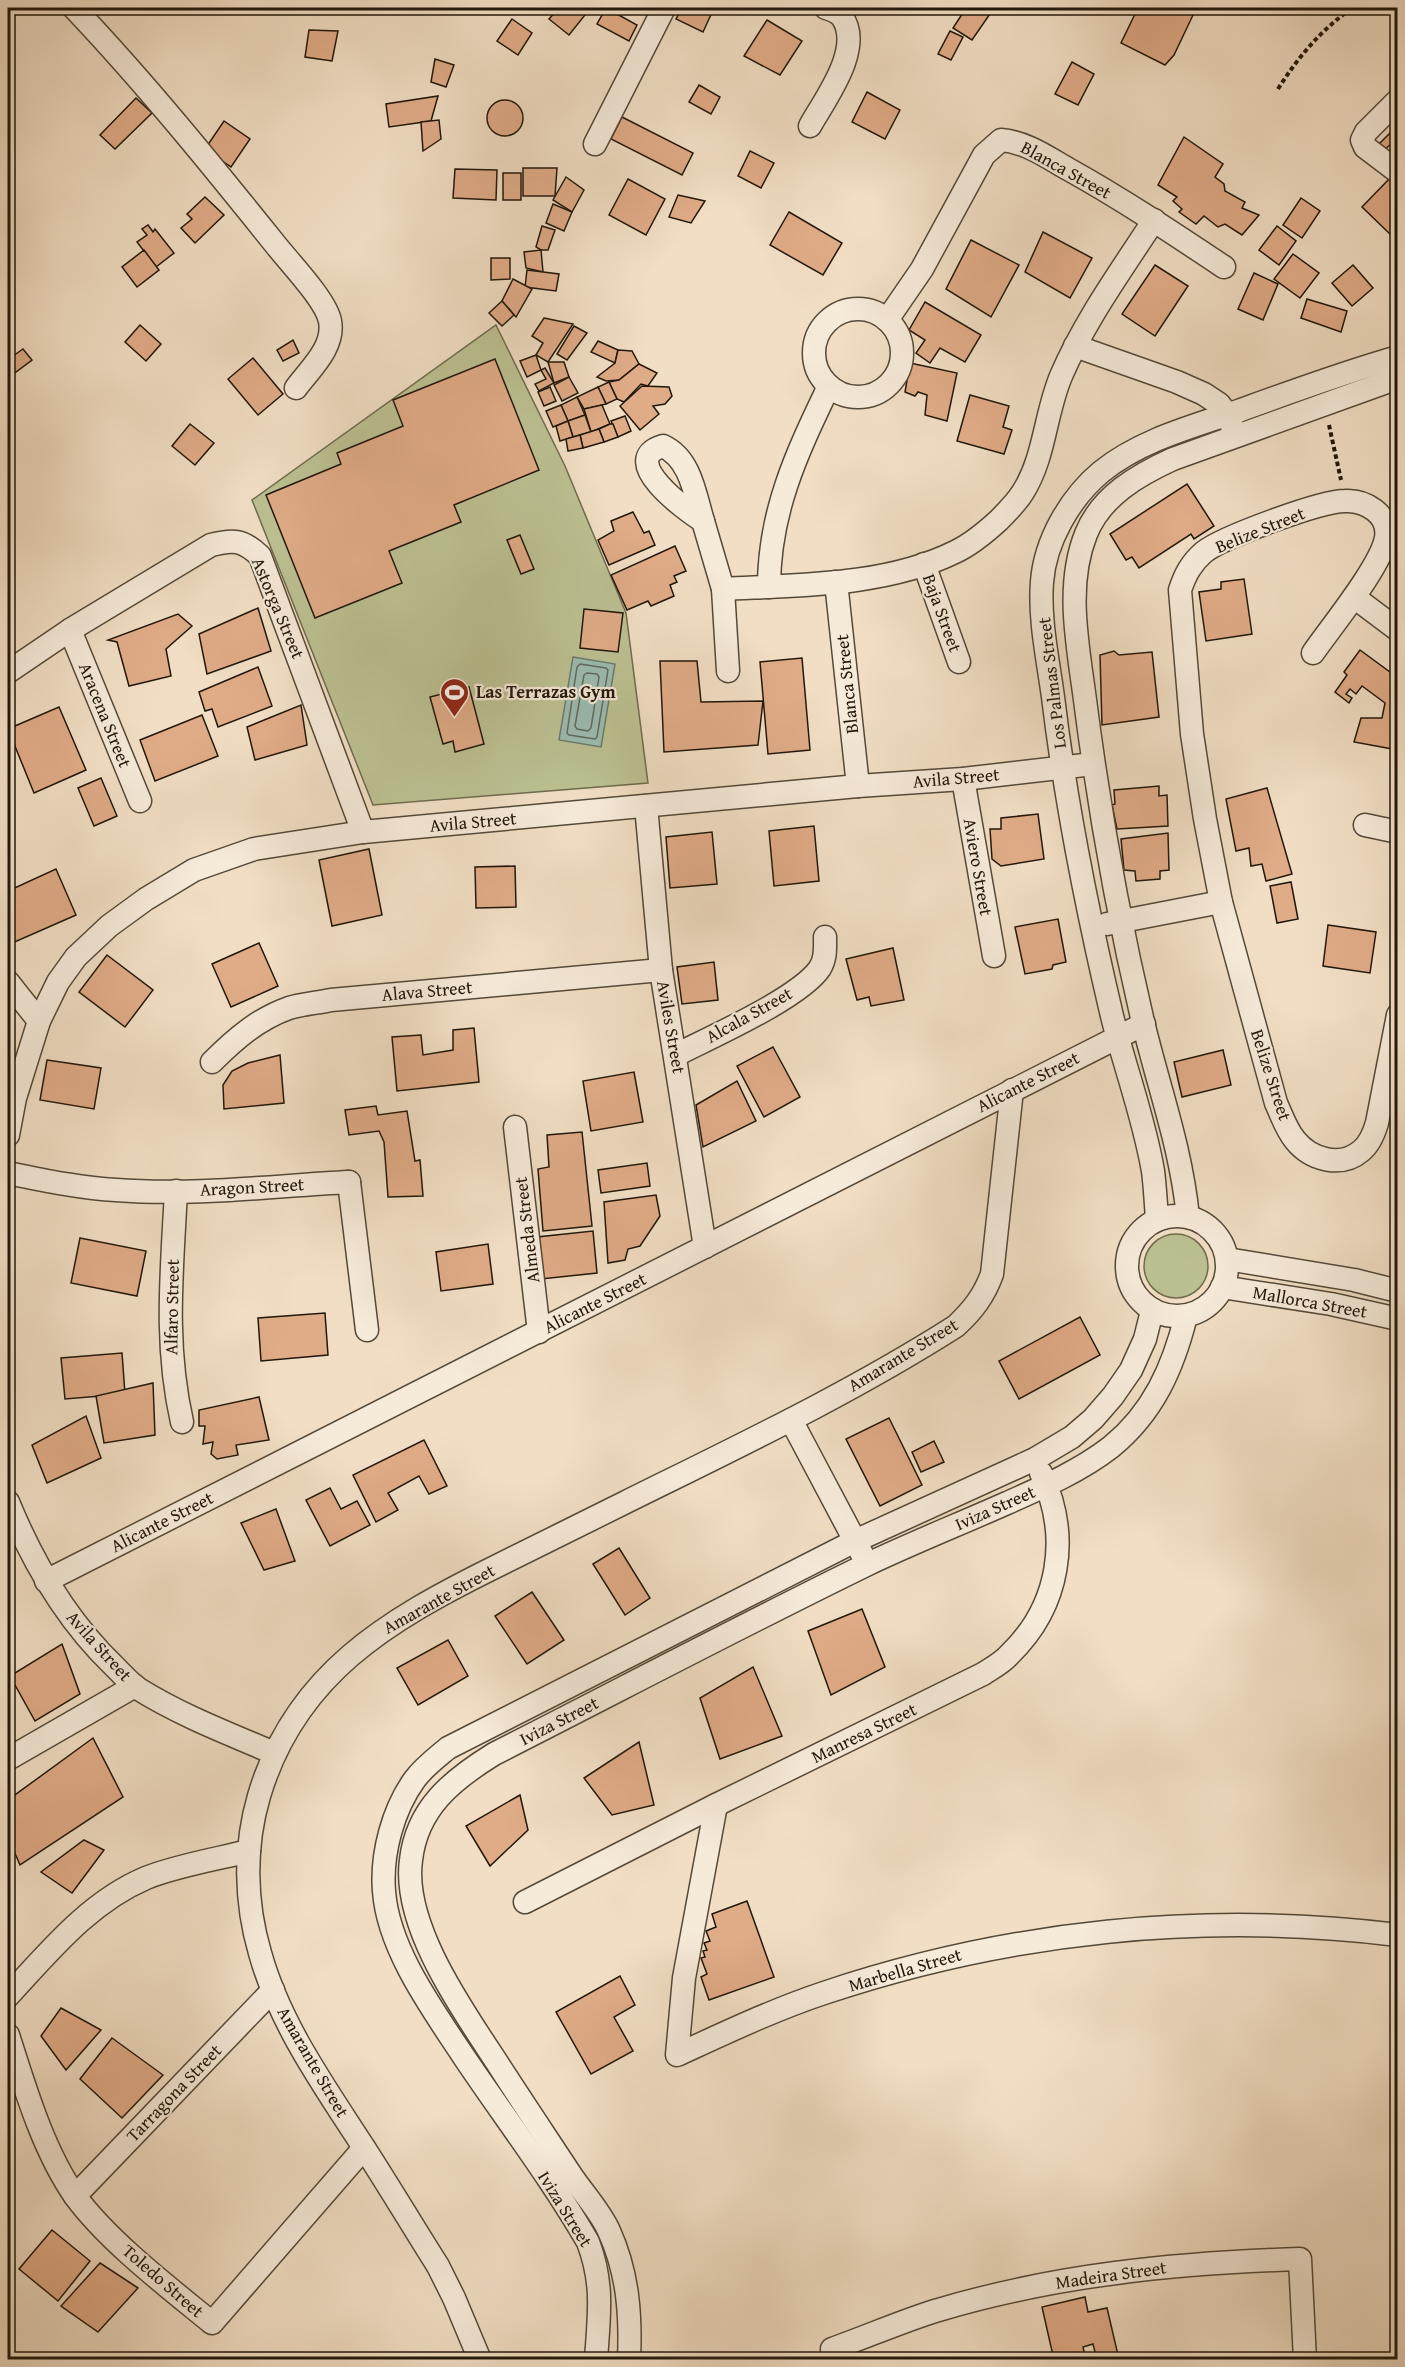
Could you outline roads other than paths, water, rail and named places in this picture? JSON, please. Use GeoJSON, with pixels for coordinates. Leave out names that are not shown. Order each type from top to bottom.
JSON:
{"type":"FeatureCollection","features":[{"type":"Feature","properties":{"kind":"street"},"geometry":{"type":"LineString","coordinates":[[74,8],[185,132],[328,314],[331,330],[328,345],[296,388]]}},
{"type":"Feature","properties":{"kind":"street"},"geometry":{"type":"LineString","coordinates":[[595,144],[664,8]]}},
{"type":"Feature","properties":{"kind":"street"},"geometry":{"type":"LineString","coordinates":[[810,126],[847,59],[849,30],[842,15],[826,8]]}},
{"type":"Feature","properties":{"kind":"street"},"geometry":{"type":"LineString","coordinates":[[1398,100],[1366,132],[1362,140],[1365,147],[1398,172]]}},
{"type":"Feature","properties":{"kind":"street","name":"Blanca Street"},"geometry":{"type":"LineString","coordinates":[[887,320],[922,269],[984,155],[1002,140],[1024,145],[1154,220]]}},
{"type":"Feature","properties":{"kind":"street"},"geometry":{"type":"LineString","coordinates":[[723,589],[836,582],[924,564],[956,552],[982,535],[1006,513],[1022,494],[1035,470],[1060,378],[1075,346],[1154,220],[1224,267]]}},
{"type":"Feature","properties":{"kind":"street"},"geometry":{"type":"LineString","coordinates":[[859,308],[874,312],[887,320],[896,330],[901,343],[902,357],[891,382],[880,391],[867,396],[854,397],[840,393],[829,386],[819,374],[814,360],[815,344],[820,330],[830,318],[844,311],[859,308]]}},
{"type":"Feature","properties":{"kind":"street"},"geometry":{"type":"LineString","coordinates":[[1075,346],[1186,386],[1219,404],[1228,415],[1236,437]]}},
{"type":"Feature","properties":{"kind":"street","name":"Los Palmas Street"},"geometry":{"type":"LineString","coordinates":[[1156,1220],[1153,1172],[1148,1146],[1117,1037],[1091,927],[1062,766],[1043,614],[1042,581],[1049,550],[1062,520],[1080,494],[1101,473],[1128,453],[1228,415],[1398,357]]}},
{"type":"Feature","properties":{"kind":"street","name":"Los Palmas Street"},"geometry":{"type":"LineString","coordinates":[[1188,1217],[1176,1138],[1143,1024],[1121,921],[1093,764],[1077,643],[1075,582],[1078,555],[1086,532],[1101,508],[1119,490],[1144,472],[1173,459],[1398,378]]}},
{"type":"Feature","properties":{"kind":"street"},"geometry":{"type":"LineString","coordinates":[[769,587],[769,555],[774,524],[784,490],[797,454],[829,386]]}},
{"type":"Feature","properties":{"kind":"street","name":"Belize Street"},"geometry":{"type":"LineString","coordinates":[[1354,597],[1383,549],[1387,535],[1380,515],[1371,507],[1346,501],[1329,503],[1230,538],[1204,552],[1187,570],[1180,590],[1192,734],[1221,902],[1276,1103],[1284,1123],[1305,1150],[1318,1157],[1335,1161],[1349,1159],[1362,1151],[1372,1139],[1394,1051],[1398,1015]]}},
{"type":"Feature","properties":{"kind":"street"},"geometry":{"type":"LineString","coordinates":[[703,521],[723,589],[728,671]]}},
{"type":"Feature","properties":{"kind":"street","name":"Astorga Street"},"geometry":{"type":"LineString","coordinates":[[8,672],[70,630],[211,545],[231,540],[249,545],[261,556],[363,832]]}},
{"type":"Feature","properties":{"kind":"street","name":"Baja Street"},"geometry":{"type":"LineString","coordinates":[[924,564],[959,662]]}},
{"type":"Feature","properties":{"kind":"street","name":"Blanca Street"},"geometry":{"type":"LineString","coordinates":[[836,582],[858,786]]}},
{"type":"Feature","properties":{"kind":"street"},"geometry":{"type":"LineString","coordinates":[[1313,652],[1354,597],[1398,630]]}},
{"type":"Feature","properties":{"kind":"street","name":"Aracena Street"},"geometry":{"type":"LineString","coordinates":[[70,630],[140,801]]}},
{"type":"Feature","properties":{"kind":"street","name":"Avila Street"},"geometry":{"type":"LineString","coordinates":[[8,1135],[15,1098],[39,1021],[58,982],[76,957],[118,919],[146,899],[194,870],[254,849],[363,832],[858,786],[963,779],[1093,764]]}},
{"type":"Feature","properties":{"kind":"street","name":"Aviero Street"},"geometry":{"type":"LineString","coordinates":[[963,779],[994,956]]}},
{"type":"Feature","properties":{"kind":"street","name":"Aviles Street"},"geometry":{"type":"LineString","coordinates":[[646,806],[661,970],[705,1247]]}},
{"type":"Feature","properties":{"kind":"street"},"geometry":{"type":"LineString","coordinates":[[1365,825],[1398,832]]}},
{"type":"Feature","properties":{"kind":"street"},"geometry":{"type":"LineString","coordinates":[[1091,927],[1221,902]]}},
{"type":"Feature","properties":{"kind":"street","name":"Alcala Street"},"geometry":{"type":"LineString","coordinates":[[676,1055],[783,999],[813,976],[825,957],[825,937]]}},
{"type":"Feature","properties":{"kind":"street","name":"Alava Street"},"geometry":{"type":"LineString","coordinates":[[212,1062],[236,1038],[265,1019],[291,1008],[331,1000],[661,970]]}},
{"type":"Feature","properties":{"kind":"street"},"geometry":{"type":"LineString","coordinates":[[8,982],[39,1021]]}},
{"type":"Feature","properties":{"kind":"street","name":"Alicante Street"},"geometry":{"type":"LineString","coordinates":[[46,1581],[1143,1024]]}},
{"type":"Feature","properties":{"kind":"street","name":"Amarante Street"},"geometry":{"type":"LineString","coordinates":[[480,2360],[438,2266],[297,2039],[273,1990],[260,1956],[252,1923],[249,1851],[253,1818],[274,1753],[296,1715],[340,1663],[373,1636],[430,1599],[791,1420],[956,1326],[973,1310],[985,1293],[992,1274],[1012,1090]]}},
{"type":"Feature","properties":{"kind":"street","name":"Almeda Street"},"geometry":{"type":"LineString","coordinates":[[515,1127],[539,1332]]}},
{"type":"Feature","properties":{"kind":"street","name":"Aragon Street"},"geometry":{"type":"LineString","coordinates":[[8,1173],[116,1190],[176,1191],[355,1174],[367,1330]]}},
{"type":"Feature","properties":{"kind":"street","name":"Alfaro Street"},"geometry":{"type":"LineString","coordinates":[[176,1191],[170,1329],[175,1389],[182,1422]]}},
{"type":"Feature","properties":{"kind":"street"},"geometry":{"type":"LineString","coordinates":[[1172,1216],[1188,1217],[1200,1221],[1214,1232],[1224,1247],[1227,1259],[1226,1274],[1222,1287],[1214,1300],[1201,1311],[1186,1316],[1168,1316],[1152,1311],[1139,1301],[1131,1288],[1126,1272],[1127,1256],[1133,1241],[1143,1228],[1156,1220],[1172,1216]]}},
{"type":"Feature","properties":{"kind":"street","name":"Mallorca Street"},"geometry":{"type":"LineString","coordinates":[[1227,1259],[1354,1280],[1398,1291]]}},
{"type":"Feature","properties":{"kind":"street","name":"Mallorca Street"},"geometry":{"type":"LineString","coordinates":[[1222,1287],[1351,1308],[1398,1319]]}},
{"type":"Feature","properties":{"kind":"street","name":"Iviza Street"},"geometry":{"type":"LineString","coordinates":[[596,2360],[600,2292],[597,2266],[588,2242],[432,2009],[402,1955],[384,1892],[385,1865],[399,1808],[415,1780],[448,1748],[855,1541],[1035,1459],[1072,1437],[1093,1419],[1131,1370],[1145,1339],[1152,1311]]}},
{"type":"Feature","properties":{"kind":"street","name":"Iviza Street"},"geometry":{"type":"LineString","coordinates":[[628,2360],[630,2321],[627,2285],[608,2228],[455,1998],[427,1942],[416,1913],[410,1883],[411,1860],[416,1837],[428,1811],[447,1787],[466,1771],[505,1749],[867,1564],[1047,1485],[1110,1448],[1150,1405],[1177,1353],[1186,1316]]}},
{"type":"Feature","properties":{"kind":"street"},"geometry":{"type":"LineString","coordinates":[[791,1420],[867,1564]]}},
{"type":"Feature","properties":{"kind":"street","name":"Manresa Street"},"geometry":{"type":"LineString","coordinates":[[525,1902],[983,1674],[1009,1656],[1032,1629],[1046,1602],[1055,1572],[1059,1543],[1056,1515],[1047,1485],[1035,1459]]}},
{"type":"Feature","properties":{"kind":"street","name":"Avila Street"},"geometry":{"type":"LineString","coordinates":[[8,1502],[23,1539],[46,1581],[98,1650],[135,1686],[204,1724],[274,1753]]}},
{"type":"Feature","properties":{"kind":"street"},"geometry":{"type":"LineString","coordinates":[[8,1759],[135,1686]]}},
{"type":"Feature","properties":{"kind":"street","name":"Marbella Street"},"geometry":{"type":"LineString","coordinates":[[716,1805],[684,1978],[677,2055],[749,2022],[822,1994],[897,1971],[976,1951],[1126,1929],[1210,1925],[1290,1925],[1398,1935]]}},
{"type":"Feature","properties":{"kind":"street"},"geometry":{"type":"LineString","coordinates":[[8,1996],[66,1934],[93,1909],[115,1894],[147,1878],[249,1851]]}},
{"type":"Feature","properties":{"kind":"street","name":"Tarragona Street"},"geometry":{"type":"LineString","coordinates":[[75,2196],[273,1990]]}},
{"type":"Feature","properties":{"kind":"street","name":"Toledo Street"},"geometry":{"type":"LineString","coordinates":[[8,2036],[47,2143],[75,2196],[132,2255],[212,2323],[364,2148]]}},
{"type":"Feature","properties":{"kind":"street","name":"Madeira Street"},"geometry":{"type":"LineString","coordinates":[[832,2349],[934,2312],[984,2298],[1082,2277],[1193,2264],[1300,2259],[1305,2360]]}},
{"type":"Feature","properties":{"kind":"water"},"geometry":{"type":"Polygon","coordinates":[[[573,657],[615,664],[601,747],[559,740],[573,657]]]}},
{"type":"Feature","properties":{"kind":"place","name":"Las Terrazas Gym"},"geometry":{"type":"Point","coordinates":[455,718]}}]}
